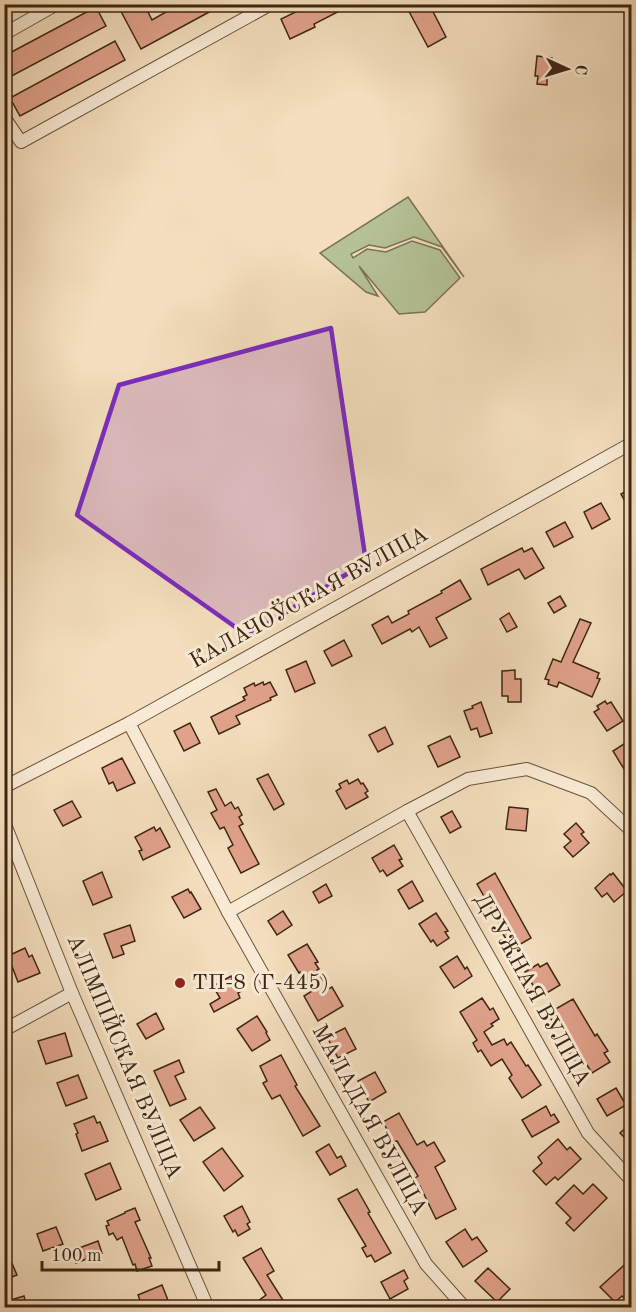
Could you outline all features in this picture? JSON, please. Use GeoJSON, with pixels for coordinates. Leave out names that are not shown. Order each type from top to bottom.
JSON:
{"type":"FeatureCollection","features":[{"type":"Feature","properties":{"kind":"street"},"geometry":{"type":"LineString","coordinates":[[4,34],[57,4]]}},
{"type":"Feature","properties":{"kind":"street"},"geometry":{"type":"LineString","coordinates":[[4,117],[21,142],[271,4]]}},
{"type":"Feature","properties":{"kind":"street"},"geometry":{"type":"LineString","coordinates":[[626,4],[632,14]]}},
{"type":"Feature","properties":{"kind":"street","name":"КАЛАЧОЎСКАЯ ВУЛІЦА"},"geometry":{"type":"LineString","coordinates":[[4,787],[129,723],[632,442]]}},
{"type":"Feature","properties":{"kind":"street","name":"МАЛАДАЯ ВУЛІЦА"},"geometry":{"type":"LineString","coordinates":[[129,723],[228,912],[426,1264],[465,1308]]}},
{"type":"Feature","properties":{"kind":"street"},"geometry":{"type":"LineString","coordinates":[[228,912],[468,779],[527,770],[591,793],[632,831]]}},
{"type":"Feature","properties":{"kind":"street","name":"ДРУЖНАЯ ВУЛІЦА"},"geometry":{"type":"LineString","coordinates":[[407,811],[588,1133],[632,1181]]}},
{"type":"Feature","properties":{"kind":"street","name":"АЛІМПІЙСКАЯ ВУЛІЦА"},"geometry":{"type":"LineString","coordinates":[[4,822],[72,993],[208,1308]]}},
{"type":"Feature","properties":{"kind":"street"},"geometry":{"type":"LineString","coordinates":[[4,1030],[72,993]]}},
{"type":"Feature","properties":{"kind":"highlighted area"},"geometry":{"type":"Polygon","coordinates":[[[331,328],[366,562],[248,636],[77,515],[119,385],[331,328]]]}},
{"type":"Feature","properties":{"kind":"green space"},"geometry":{"type":"Polygon","coordinates":[[[408,197],[464,277],[442,247],[414,237],[385,248],[369,245],[351,254],[353,258],[367,249],[386,252],[412,241],[440,250],[460,278],[425,312],[399,314],[359,266],[378,296],[366,292],[320,253],[408,197]]]}},
{"type":"Feature","properties":{"kind":"building"},"geometry":{"type":"Polygon","coordinates":[[[117,4],[144,4],[152,20],[180,4],[224,4],[141,49],[117,4]]]}},
{"type":"Feature","properties":{"kind":"building"},"geometry":{"type":"Polygon","coordinates":[[[312,4],[353,4],[290,39],[281,19],[312,4]]]}},
{"type":"Feature","properties":{"kind":"building"},"geometry":{"type":"Polygon","coordinates":[[[405,4],[429,4],[446,37],[428,47],[405,4]]]}},
{"type":"Feature","properties":{"kind":"building"},"geometry":{"type":"Polygon","coordinates":[[[96,7],[106,26],[4,80],[4,56],[96,7]]]}},
{"type":"Feature","properties":{"kind":"building"},"geometry":{"type":"Polygon","coordinates":[[[115,41],[125,60],[20,116],[10,98],[115,41]]]}},
{"type":"Feature","properties":{"kind":"building"},"geometry":{"type":"Polygon","coordinates":[[[537,56],[552,58],[551,77],[547,77],[547,85],[537,84],[538,76],[535,76],[537,56]]]}},
{"type":"Feature","properties":{"kind":"building"},"geometry":{"type":"Polygon","coordinates":[[[632,488],[632,514],[621,494],[632,488]]]}},
{"type":"Feature","properties":{"kind":"building"},"geometry":{"type":"Polygon","coordinates":[[[601,503],[610,519],[592,529],[584,512],[601,503]]]}},
{"type":"Feature","properties":{"kind":"building"},"geometry":{"type":"Polygon","coordinates":[[[565,522],[573,537],[554,547],[546,532],[565,522]]]}},
{"type":"Feature","properties":{"kind":"building"},"geometry":{"type":"Polygon","coordinates":[[[522,548],[524,552],[532,548],[544,568],[525,579],[519,569],[488,585],[481,569],[522,548]]]}},
{"type":"Feature","properties":{"kind":"building"},"geometry":{"type":"Polygon","coordinates":[[[460,580],[471,599],[436,618],[447,638],[430,647],[419,627],[412,632],[410,629],[382,644],[372,625],[388,616],[392,623],[460,580]]]}},
{"type":"Feature","properties":{"kind":"building"},"geometry":{"type":"Polygon","coordinates":[[[560,596],[566,606],[554,613],[548,603],[560,596]]]}},
{"type":"Feature","properties":{"kind":"building"},"geometry":{"type":"Polygon","coordinates":[[[509,613],[517,627],[507,632],[500,619],[509,613]]]}},
{"type":"Feature","properties":{"kind":"building"},"geometry":{"type":"Polygon","coordinates":[[[580,619],[591,623],[573,662],[599,673],[597,678],[600,679],[592,697],[559,682],[557,687],[548,684],[549,680],[545,679],[553,659],[561,662],[580,619]]]}},
{"type":"Feature","properties":{"kind":"building"},"geometry":{"type":"Polygon","coordinates":[[[344,640],[352,656],[332,666],[324,651],[344,640]]]}},
{"type":"Feature","properties":{"kind":"building"},"geometry":{"type":"Polygon","coordinates":[[[306,661],[315,683],[295,692],[286,670],[306,661]]]}},
{"type":"Feature","properties":{"kind":"building"},"geometry":{"type":"Polygon","coordinates":[[[515,670],[515,679],[521,679],[521,702],[508,702],[508,696],[502,696],[502,671],[515,670]]]}},
{"type":"Feature","properties":{"kind":"building"},"geometry":{"type":"Polygon","coordinates":[[[263,682],[264,685],[270,682],[277,695],[236,716],[240,724],[219,734],[211,717],[245,700],[243,697],[247,695],[244,688],[263,682]]]}},
{"type":"Feature","properties":{"kind":"building"},"geometry":{"type":"Polygon","coordinates":[[[605,701],[607,704],[611,702],[623,721],[607,731],[594,712],[599,709],[597,706],[605,701]]]}},
{"type":"Feature","properties":{"kind":"building"},"geometry":{"type":"Polygon","coordinates":[[[481,702],[492,733],[480,737],[477,728],[471,730],[464,711],[481,702]]]}},
{"type":"Feature","properties":{"kind":"building"},"geometry":{"type":"Polygon","coordinates":[[[190,723],[200,743],[184,751],[174,731],[190,723]]]}},
{"type":"Feature","properties":{"kind":"building"},"geometry":{"type":"Polygon","coordinates":[[[385,727],[393,744],[378,752],[369,735],[385,727]]]}},
{"type":"Feature","properties":{"kind":"building"},"geometry":{"type":"Polygon","coordinates":[[[450,736],[460,757],[438,767],[428,746],[450,736]]]}},
{"type":"Feature","properties":{"kind":"building"},"geometry":{"type":"Polygon","coordinates":[[[627,742],[632,750],[632,764],[624,769],[613,751],[627,742]]]}},
{"type":"Feature","properties":{"kind":"building"},"geometry":{"type":"Polygon","coordinates":[[[122,758],[135,783],[117,791],[113,782],[109,784],[102,768],[122,758]]]}},
{"type":"Feature","properties":{"kind":"building"},"geometry":{"type":"Polygon","coordinates":[[[268,774],[284,804],[274,810],[257,779],[268,774]]]}},
{"type":"Feature","properties":{"kind":"building"},"geometry":{"type":"Polygon","coordinates":[[[358,779],[368,791],[365,793],[368,797],[346,809],[336,791],[341,788],[339,784],[347,780],[349,784],[358,779]]]}},
{"type":"Feature","properties":{"kind":"building"},"geometry":{"type":"Polygon","coordinates":[[[216,789],[225,806],[231,802],[235,809],[238,807],[242,815],[239,817],[243,824],[239,826],[259,864],[241,873],[228,848],[233,845],[224,827],[220,829],[211,813],[217,810],[208,792],[216,789]]]}},
{"type":"Feature","properties":{"kind":"building"},"geometry":{"type":"Polygon","coordinates":[[[72,801],[81,817],[63,826],[54,810],[72,801]]]}},
{"type":"Feature","properties":{"kind":"building"},"geometry":{"type":"Polygon","coordinates":[[[509,807],[528,809],[526,831],[506,829],[509,807]]]}},
{"type":"Feature","properties":{"kind":"building"},"geometry":{"type":"Polygon","coordinates":[[[452,811],[461,827],[450,833],[441,817],[452,811]]]}},
{"type":"Feature","properties":{"kind":"building"},"geometry":{"type":"Polygon","coordinates":[[[576,823],[584,832],[581,834],[589,843],[573,857],[564,847],[571,841],[564,834],[576,823]]]}},
{"type":"Feature","properties":{"kind":"building"},"geometry":{"type":"Polygon","coordinates":[[[154,827],[156,831],[160,828],[170,847],[143,860],[139,851],[142,850],[135,837],[154,827]]]}},
{"type":"Feature","properties":{"kind":"building"},"geometry":{"type":"Polygon","coordinates":[[[394,845],[402,859],[399,860],[403,866],[387,876],[383,870],[380,872],[372,858],[394,845]]]}},
{"type":"Feature","properties":{"kind":"building"},"geometry":{"type":"Polygon","coordinates":[[[102,872],[112,897],[93,905],[83,881],[102,872]]]}},
{"type":"Feature","properties":{"kind":"building"},"geometry":{"type":"Polygon","coordinates":[[[495,873],[531,938],[512,949],[477,884],[495,873]]]}},
{"type":"Feature","properties":{"kind":"building"},"geometry":{"type":"Polygon","coordinates":[[[613,873],[627,891],[614,902],[607,893],[602,897],[595,888],[613,873]]]}},
{"type":"Feature","properties":{"kind":"building"},"geometry":{"type":"Polygon","coordinates":[[[412,881],[423,901],[409,909],[398,890],[412,881]]]}},
{"type":"Feature","properties":{"kind":"building"},"geometry":{"type":"Polygon","coordinates":[[[326,884],[332,896],[319,903],[313,892],[326,884]]]}},
{"type":"Feature","properties":{"kind":"building"},"geometry":{"type":"Polygon","coordinates":[[[188,889],[201,909],[184,918],[172,897],[188,889]]]}},
{"type":"Feature","properties":{"kind":"building"},"geometry":{"type":"Polygon","coordinates":[[[283,911],[292,925],[277,935],[268,921],[283,911]]]}},
{"type":"Feature","properties":{"kind":"building"},"geometry":{"type":"Polygon","coordinates":[[[436,913],[448,931],[445,932],[449,938],[437,946],[433,940],[431,942],[419,924],[436,913]]]}},
{"type":"Feature","properties":{"kind":"building"},"geometry":{"type":"Polygon","coordinates":[[[130,925],[135,941],[121,946],[124,954],[113,958],[104,934],[130,925]]]}},
{"type":"Feature","properties":{"kind":"building"},"geometry":{"type":"Polygon","coordinates":[[[307,944],[318,962],[315,963],[319,969],[317,970],[328,989],[332,987],[343,1006],[318,1021],[304,996],[312,991],[288,955],[307,944]]]}},
{"type":"Feature","properties":{"kind":"building"},"geometry":{"type":"Polygon","coordinates":[[[25,948],[29,957],[32,955],[40,973],[18,982],[8,956],[25,948]]]}},
{"type":"Feature","properties":{"kind":"building"},"geometry":{"type":"Polygon","coordinates":[[[457,956],[472,976],[454,988],[440,967],[457,956]]]}},
{"type":"Feature","properties":{"kind":"building"},"geometry":{"type":"Polygon","coordinates":[[[547,963],[560,985],[540,997],[525,972],[538,964],[540,967],[547,963]]]}},
{"type":"Feature","properties":{"kind":"building"},"geometry":{"type":"Polygon","coordinates":[[[231,976],[233,981],[237,979],[243,990],[238,993],[240,998],[214,1012],[210,1004],[220,998],[213,986],[231,976]]]}},
{"type":"Feature","properties":{"kind":"building"},"geometry":{"type":"Polygon","coordinates":[[[482,998],[490,1010],[493,1008],[499,1019],[484,1032],[492,1045],[504,1039],[507,1045],[511,1042],[541,1085],[522,1098],[509,1078],[512,1075],[502,1059],[491,1066],[481,1050],[478,1052],[473,1043],[477,1040],[460,1012],[482,998]]]}},
{"type":"Feature","properties":{"kind":"building"},"geometry":{"type":"Polygon","coordinates":[[[573,999],[595,1036],[597,1034],[608,1051],[604,1053],[610,1062],[592,1073],[585,1062],[578,1066],[569,1052],[573,1049],[559,1024],[555,1026],[551,1019],[555,1016],[552,1011],[573,999]]]}},
{"type":"Feature","properties":{"kind":"building"},"geometry":{"type":"Polygon","coordinates":[[[156,1013],[164,1029],[146,1039],[137,1024],[156,1013]]]}},
{"type":"Feature","properties":{"kind":"building"},"geometry":{"type":"Polygon","coordinates":[[[257,1016],[270,1040],[252,1051],[237,1029],[257,1016]]]}},
{"type":"Feature","properties":{"kind":"building"},"geometry":{"type":"Polygon","coordinates":[[[345,1028],[356,1049],[338,1058],[327,1037],[345,1028]]]}},
{"type":"Feature","properties":{"kind":"building"},"geometry":{"type":"Polygon","coordinates":[[[65,1033],[72,1056],[46,1064],[38,1041],[65,1033]]]}},
{"type":"Feature","properties":{"kind":"building"},"geometry":{"type":"Polygon","coordinates":[[[281,1055],[297,1085],[295,1086],[320,1126],[303,1136],[280,1095],[272,1099],[263,1083],[267,1081],[260,1066],[281,1055]]]}},
{"type":"Feature","properties":{"kind":"building"},"geometry":{"type":"Polygon","coordinates":[[[179,1060],[184,1072],[175,1076],[186,1099],[170,1106],[154,1071],[179,1060]]]}},
{"type":"Feature","properties":{"kind":"building"},"geometry":{"type":"Polygon","coordinates":[[[375,1072],[386,1092],[369,1102],[358,1081],[375,1072]]]}},
{"type":"Feature","properties":{"kind":"building"},"geometry":{"type":"Polygon","coordinates":[[[78,1075],[87,1098],[66,1106],[57,1083],[78,1075]]]}},
{"type":"Feature","properties":{"kind":"building"},"geometry":{"type":"Polygon","coordinates":[[[616,1088],[626,1105],[607,1116],[597,1099],[616,1088]]]}},
{"type":"Feature","properties":{"kind":"building"},"geometry":{"type":"Polygon","coordinates":[[[546,1106],[551,1116],[554,1114],[559,1122],[532,1137],[522,1120],[546,1106]]]}},
{"type":"Feature","properties":{"kind":"building"},"geometry":{"type":"Polygon","coordinates":[[[200,1107],[215,1128],[194,1141],[180,1120],[200,1107]]]}},
{"type":"Feature","properties":{"kind":"building"},"geometry":{"type":"Polygon","coordinates":[[[399,1113],[417,1145],[424,1141],[427,1146],[434,1142],[445,1161],[435,1167],[456,1209],[436,1219],[420,1186],[417,1188],[412,1180],[418,1176],[383,1122],[399,1113]]]}},
{"type":"Feature","properties":{"kind":"building"},"geometry":{"type":"Polygon","coordinates":[[[94,1116],[97,1123],[100,1122],[108,1141],[82,1151],[74,1124],[94,1116]]]}},
{"type":"Feature","properties":{"kind":"building"},"geometry":{"type":"Polygon","coordinates":[[[632,1122],[632,1145],[620,1133],[632,1122]]]}},
{"type":"Feature","properties":{"kind":"building"},"geometry":{"type":"Polygon","coordinates":[[[558,1139],[567,1150],[570,1147],[581,1159],[558,1180],[555,1177],[546,1185],[533,1171],[542,1163],[538,1157],[558,1139]]]}},
{"type":"Feature","properties":{"kind":"building"},"geometry":{"type":"Polygon","coordinates":[[[329,1144],[337,1158],[341,1156],[346,1166],[330,1175],[316,1152],[329,1144]]]}},
{"type":"Feature","properties":{"kind":"building"},"geometry":{"type":"Polygon","coordinates":[[[222,1148],[243,1176],[224,1191],[203,1162],[222,1148]]]}},
{"type":"Feature","properties":{"kind":"building"},"geometry":{"type":"Polygon","coordinates":[[[110,1163],[121,1189],[96,1200],[85,1174],[110,1163]]]}},
{"type":"Feature","properties":{"kind":"building"},"geometry":{"type":"Polygon","coordinates":[[[593,1184],[607,1198],[574,1231],[566,1223],[571,1218],[556,1203],[574,1185],[583,1194],[593,1184]]]}},
{"type":"Feature","properties":{"kind":"building"},"geometry":{"type":"Polygon","coordinates":[[[357,1189],[391,1253],[375,1262],[371,1255],[367,1257],[362,1248],[366,1246],[338,1199],[357,1189]]]}},
{"type":"Feature","properties":{"kind":"building"},"geometry":{"type":"Polygon","coordinates":[[[242,1206],[250,1222],[247,1224],[250,1229],[238,1236],[235,1230],[233,1232],[224,1216],[242,1206]]]}},
{"type":"Feature","properties":{"kind":"building"},"geometry":{"type":"Polygon","coordinates":[[[135,1208],[140,1220],[135,1222],[151,1258],[149,1258],[152,1266],[137,1271],[122,1237],[117,1240],[113,1233],[109,1235],[106,1226],[109,1225],[107,1221],[135,1208]]]}},
{"type":"Feature","properties":{"kind":"building"},"geometry":{"type":"Polygon","coordinates":[[[56,1227],[63,1244],[43,1251],[37,1234],[56,1227]]]}},
{"type":"Feature","properties":{"kind":"building"},"geometry":{"type":"Polygon","coordinates":[[[465,1229],[472,1240],[477,1237],[487,1251],[463,1267],[446,1242],[465,1229]]]}},
{"type":"Feature","properties":{"kind":"building"},"geometry":{"type":"Polygon","coordinates":[[[98,1241],[102,1253],[76,1263],[71,1251],[98,1241]]]}},
{"type":"Feature","properties":{"kind":"building"},"geometry":{"type":"Polygon","coordinates":[[[4,1245],[17,1275],[4,1280],[4,1245]]]}},
{"type":"Feature","properties":{"kind":"building"},"geometry":{"type":"Polygon","coordinates":[[[261,1248],[274,1271],[267,1275],[288,1308],[262,1308],[258,1301],[266,1295],[243,1258],[261,1248]]]}},
{"type":"Feature","properties":{"kind":"building"},"geometry":{"type":"Polygon","coordinates":[[[632,1258],[632,1293],[625,1299],[622,1296],[615,1302],[600,1287],[632,1258]]]}},
{"type":"Feature","properties":{"kind":"building"},"geometry":{"type":"Polygon","coordinates":[[[488,1268],[510,1289],[497,1302],[475,1281],[488,1268]]]}},
{"type":"Feature","properties":{"kind":"building"},"geometry":{"type":"Polygon","coordinates":[[[404,1270],[408,1278],[404,1281],[408,1289],[390,1299],[381,1282],[404,1270]]]}},
{"type":"Feature","properties":{"kind":"building"},"geometry":{"type":"Polygon","coordinates":[[[162,1285],[171,1308],[143,1308],[138,1295],[162,1285]]]}},
{"type":"Feature","properties":{"kind":"building"},"geometry":{"type":"Polygon","coordinates":[[[24,1296],[27,1308],[4,1308],[4,1302],[24,1296]]]}},
{"type":"Feature","properties":{"kind":"place","name":"ТП-8 (Г-445)"},"geometry":{"type":"Point","coordinates":[180,983]}}]}
